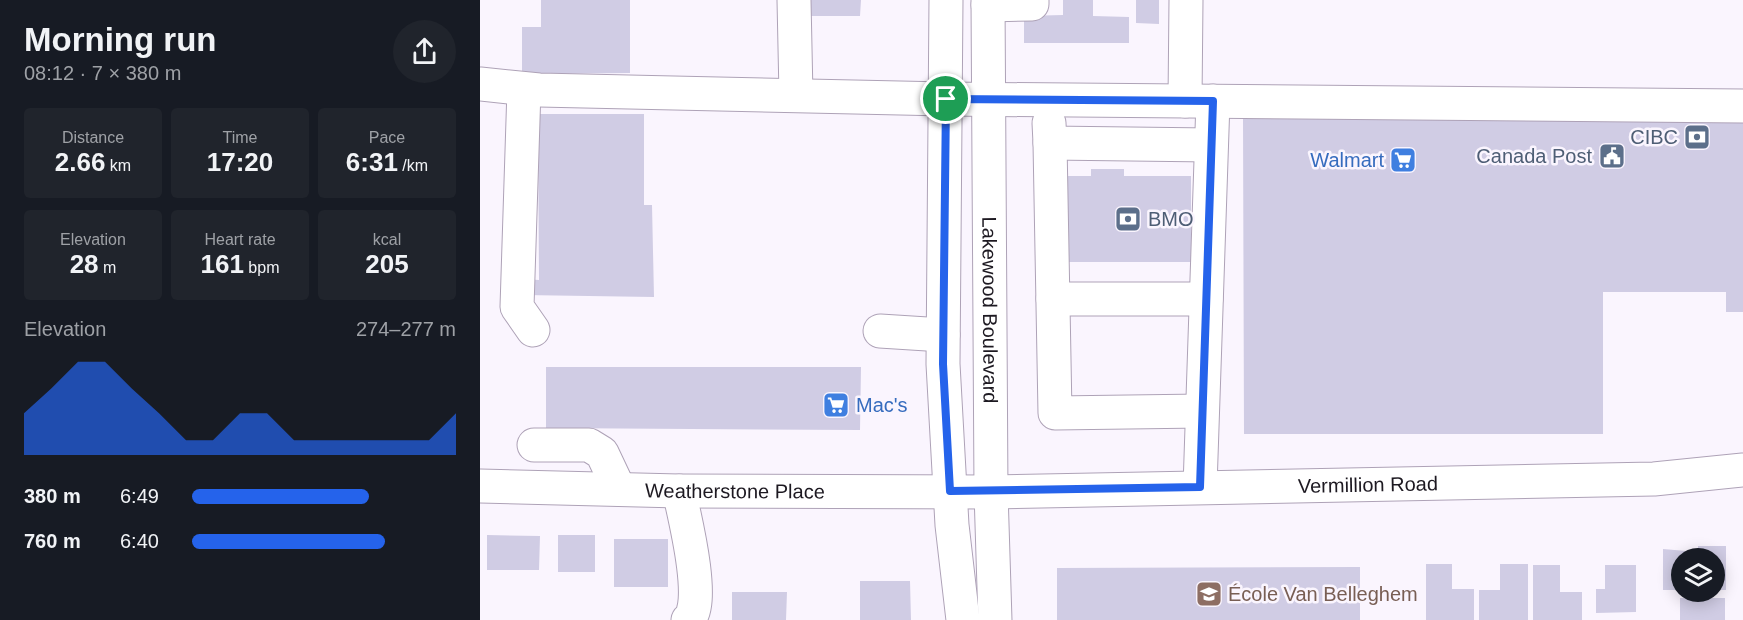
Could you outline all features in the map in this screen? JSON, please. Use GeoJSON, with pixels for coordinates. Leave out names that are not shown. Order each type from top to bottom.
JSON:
{"type":"FeatureCollection","features":[{"type":"Feature","properties":{"kind":"street"},"geometry":{"type":"LineString","coordinates":[[794,0],[796,95]]}},
{"type":"Feature","properties":{"kind":"street"},"geometry":{"type":"LineString","coordinates":[[946,0],[943,335],[950,491],[963,620]]}},
{"type":"Feature","properties":{"kind":"street"},"geometry":{"type":"LineString","coordinates":[[988,2],[1032,4],[1032,0]]}},
{"type":"Feature","properties":{"kind":"street"},"geometry":{"type":"LineString","coordinates":[[1186,0],[1199,101],[1211,145],[1200,487]]}},
{"type":"Feature","properties":{"kind":"street","name":"Lakewood Boulevard"},"geometry":{"type":"LineString","coordinates":[[988,2],[991,492],[995,620]]}},
{"type":"Feature","properties":{"kind":"street"},"geometry":{"type":"LineString","coordinates":[[480,84],[525,89],[946,99],[1743,106]]}},
{"type":"Feature","properties":{"kind":"street"},"geometry":{"type":"LineString","coordinates":[[525,89],[517,307],[533,330]]}},
{"type":"Feature","properties":{"kind":"street"},"geometry":{"type":"LineString","coordinates":[[1048,100],[1055,413],[1202,411]]}},
{"type":"Feature","properties":{"kind":"street"},"geometry":{"type":"LineString","coordinates":[[1050,143],[1211,145]]}},
{"type":"Feature","properties":{"kind":"street"},"geometry":{"type":"LineString","coordinates":[[1053,306],[1205,307]]}},
{"type":"Feature","properties":{"kind":"street"},"geometry":{"type":"LineString","coordinates":[[880,331],[943,335]]}},
{"type":"Feature","properties":{"kind":"street"},"geometry":{"type":"LineString","coordinates":[[534,445],[589,445],[602,453],[619,489]]}},
{"type":"Feature","properties":{"kind":"street","name":"Vermillion Road"},"geometry":{"type":"LineString","coordinates":[[991,492],[1654,479],[1743,470]]}},
{"type":"Feature","properties":{"kind":"street","name":"Weatherstone Place"},"geometry":{"type":"LineString","coordinates":[[480,486],[679,491],[991,492]]}},
{"type":"Feature","properties":{"kind":"street"},"geometry":{"type":"LineString","coordinates":[[679,491],[689,539],[696,605],[688,620]]}},
{"type":"Feature","properties":{"kind":"building"},"geometry":{"type":"Polygon","coordinates":[[[541,0],[630,0],[630,73],[522,74],[522,27],[541,27],[541,0]]]}},
{"type":"Feature","properties":{"kind":"building"},"geometry":{"type":"Polygon","coordinates":[[[804,0],[861,0],[860,16],[804,16],[804,0]]]}},
{"type":"Feature","properties":{"kind":"building"},"geometry":{"type":"Polygon","coordinates":[[[1063,0],[1093,0],[1093,16],[1129,17],[1129,43],[1024,43],[1024,16],[1063,15],[1063,0]]]}},
{"type":"Feature","properties":{"kind":"building"},"geometry":{"type":"Polygon","coordinates":[[[1136,0],[1159,0],[1159,24],[1136,23],[1136,0]]]}},
{"type":"Feature","properties":{"kind":"building"},"geometry":{"type":"Polygon","coordinates":[[[538,114],[644,114],[644,205],[652,205],[654,297],[523,295],[523,279],[539,280],[538,114]]]}},
{"type":"Feature","properties":{"kind":"building"},"geometry":{"type":"Polygon","coordinates":[[[1243,118],[1743,118],[1743,312],[1726,312],[1726,292],[1603,292],[1603,434],[1244,434],[1243,118]]]}},
{"type":"Feature","properties":{"kind":"building","name":"BMO"},"geometry":{"type":"Polygon","coordinates":[[[1091,169],[1124,169],[1124,176],[1191,176],[1191,262],[1066,262],[1066,176],[1091,176],[1091,169]]]}},
{"type":"Feature","properties":{"kind":"building"},"geometry":{"type":"Polygon","coordinates":[[[546,367],[861,367],[860,430],[546,428],[546,367]]]}},
{"type":"Feature","properties":{"kind":"building"},"geometry":{"type":"Polygon","coordinates":[[[487,535],[540,536],[539,570],[487,570],[487,535]]]}},
{"type":"Feature","properties":{"kind":"building"},"geometry":{"type":"Polygon","coordinates":[[[558,535],[595,535],[595,572],[558,572],[558,535]]]}},
{"type":"Feature","properties":{"kind":"building"},"geometry":{"type":"Polygon","coordinates":[[[614,539],[668,539],[668,587],[614,587],[614,539]]]}},
{"type":"Feature","properties":{"kind":"building"},"geometry":{"type":"Polygon","coordinates":[[[1698,546],[1726,546],[1726,590],[1725,548],[1698,548],[1698,546]]]}},
{"type":"Feature","properties":{"kind":"building"},"geometry":{"type":"Polygon","coordinates":[[[1663,549],[1671,550],[1671,590],[1663,590],[1663,549]]]}},
{"type":"Feature","properties":{"kind":"building"},"geometry":{"type":"Polygon","coordinates":[[[1426,564],[1452,564],[1452,589],[1474,589],[1474,620],[1426,620],[1426,564]]]}},
{"type":"Feature","properties":{"kind":"building"},"geometry":{"type":"Polygon","coordinates":[[[1500,564],[1528,564],[1528,620],[1479,620],[1479,590],[1500,590],[1500,564]]]}},
{"type":"Feature","properties":{"kind":"building"},"geometry":{"type":"Polygon","coordinates":[[[1533,565],[1560,565],[1560,592],[1582,592],[1582,620],[1533,620],[1533,565]]]}},
{"type":"Feature","properties":{"kind":"building"},"geometry":{"type":"Polygon","coordinates":[[[1605,565],[1636,565],[1636,612],[1596,613],[1596,589],[1605,589],[1605,565]]]}},
{"type":"Feature","properties":{"kind":"building","name":"École Van Belleghem"},"geometry":{"type":"Polygon","coordinates":[[[1360,567],[1360,620],[1057,620],[1057,568],[1360,567]]]}},
{"type":"Feature","properties":{"kind":"building"},"geometry":{"type":"Polygon","coordinates":[[[860,581],[910,581],[911,620],[860,620],[860,581]]]}},
{"type":"Feature","properties":{"kind":"building"},"geometry":{"type":"Polygon","coordinates":[[[732,592],[787,592],[786,620],[732,620],[732,592]]]}},
{"type":"Feature","properties":{"kind":"building"},"geometry":{"type":"Polygon","coordinates":[[[1680,602],[1725,602],[1725,620],[1680,620],[1680,602]]]}},
{"type":"Feature","properties":{"kind":"place","name":"CIBC"},"geometry":{"type":"Point","coordinates":[1697,137]}},
{"type":"Feature","properties":{"kind":"place","name":"Canada Post"},"geometry":{"type":"Point","coordinates":[1612,156]}},
{"type":"Feature","properties":{"kind":"place","name":"Walmart"},"geometry":{"type":"Point","coordinates":[1403,160]}},
{"type":"Feature","properties":{"kind":"place","name":"BMO"},"geometry":{"type":"Point","coordinates":[1128,219]}},
{"type":"Feature","properties":{"kind":"place","name":"Mac's"},"geometry":{"type":"Point","coordinates":[836,405]}},
{"type":"Feature","properties":{"kind":"place","name":"École Van Belleghem"},"geometry":{"type":"Point","coordinates":[1209,594]}},
{"type":"Feature","properties":{"kind":"route"},"geometry":{"type":"LineString","coordinates":[[946,99],[1213,101],[1200,487],[1018,492],[950,491],[943,364],[946,99]]}}]}
